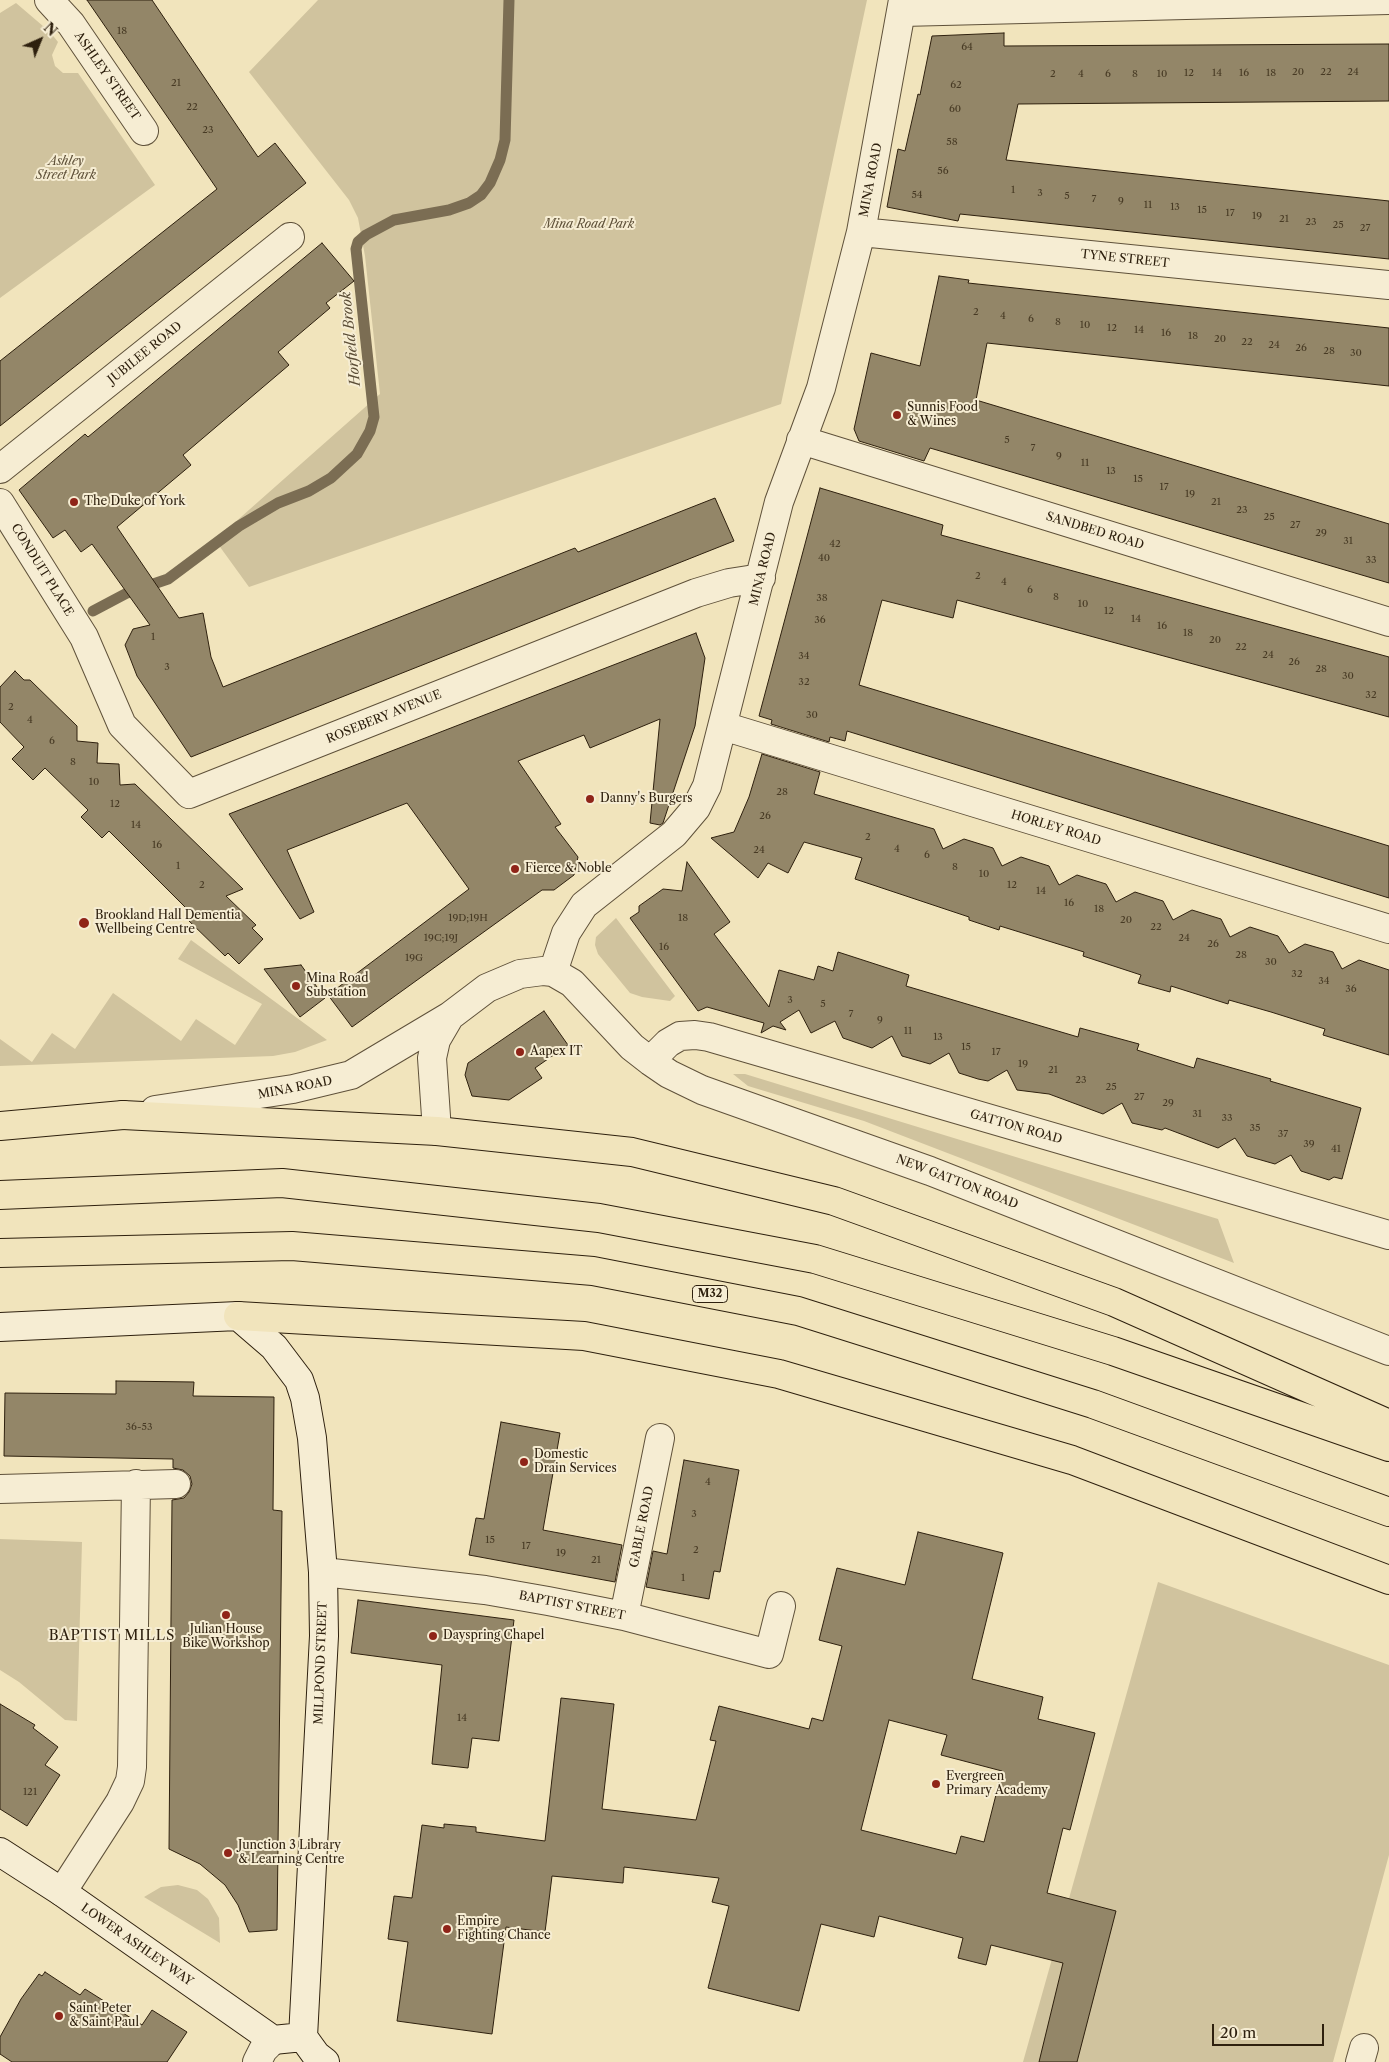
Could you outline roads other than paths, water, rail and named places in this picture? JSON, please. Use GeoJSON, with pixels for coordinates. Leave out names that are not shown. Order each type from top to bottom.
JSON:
{"type":"FeatureCollection","features":[{"type":"Feature","properties":{"kind":"main road"},"geometry":{"type":"LineString","coordinates":[[0,1126],[123,1115],[437,1131],[632,1152],[834,1202],[1114,1302],[1389,1424]]}},
{"type":"Feature","properties":{"kind":"main road"},"geometry":{"type":"LineString","coordinates":[[0,1195],[282,1183],[599,1218],[814,1259],[1113,1352],[1389,1447]]}},
{"type":"Feature","properties":{"kind":"main road","name":"M32"},"geometry":{"type":"LineString","coordinates":[[0,1253],[292,1246],[593,1271],[798,1311],[1093,1404],[1389,1512]]}},
{"type":"Feature","properties":{"kind":"main road"},"geometry":{"type":"LineString","coordinates":[[238,1316],[584,1336],[779,1374],[1072,1460],[1389,1580]]}},
{"type":"Feature","properties":{"kind":"street","name":"ASHLEY STREET"},"geometry":{"type":"LineString","coordinates":[[48,0],[71,24],[144,130]]}},
{"type":"Feature","properties":{"kind":"street"},"geometry":{"type":"LineString","coordinates":[[903,6],[1389,0]]}},
{"type":"Feature","properties":{"kind":"street","name":"MINA ROAD"},"geometry":{"type":"LineString","coordinates":[[123,1115],[293,1090],[338,1080],[363,1069],[450,1016],[487,988],[510,977],[534,972],[553,972],[566,933],[584,905],[674,834],[696,808],[707,786],[779,502],[821,388],[861,232],[903,6]]}},
{"type":"Feature","properties":{"kind":"street","name":"TYNE STREET"},"geometry":{"type":"LineString","coordinates":[[861,232],[1389,285]]}},
{"type":"Feature","properties":{"kind":"street","name":"JUBILEE ROAD"},"geometry":{"type":"LineString","coordinates":[[0,469],[290,237]]}},
{"type":"Feature","properties":{"kind":"street","name":"SANDBED ROAD"},"geometry":{"type":"LineString","coordinates":[[801,440],[1389,622]]}},
{"type":"Feature","properties":{"kind":"street","name":"CONDUIT PLACE"},"geometry":{"type":"LineString","coordinates":[[0,503],[84,637]]}},
{"type":"Feature","properties":{"kind":"street","name":"ROSEBERY AVENUE"},"geometry":{"type":"LineString","coordinates":[[84,637],[122,725],[189,794],[696,593],[729,583],[761,578]]}},
{"type":"Feature","properties":{"kind":"street","name":"HORLEY ROAD"},"geometry":{"type":"LineString","coordinates":[[723,726],[1389,930]]}},
{"type":"Feature","properties":{"kind":"street","name":"NEW GATTON ROAD"},"geometry":{"type":"LineString","coordinates":[[553,972],[572,983],[621,1036],[650,1061],[669,1074],[702,1090],[939,1174],[1389,1351]]}},
{"type":"Feature","properties":{"kind":"street","name":"MINA ROAD"},"geometry":{"type":"LineString","coordinates":[[437,1131],[432,1058],[436,1040],[450,1016]]}},
{"type":"Feature","properties":{"kind":"street","name":"GATTON ROAD"},"geometry":{"type":"LineString","coordinates":[[650,1061],[668,1043],[680,1036],[695,1035],[709,1037],[1389,1235]]}},
{"type":"Feature","properties":{"kind":"street"},"geometry":{"type":"LineString","coordinates":[[0,1327],[238,1316]]}},
{"type":"Feature","properties":{"kind":"street","name":"MILLPOND STREET"},"geometry":{"type":"LineString","coordinates":[[238,1316],[274,1347],[299,1380],[305,1398],[312,1438],[323,1572],[324,1636],[303,2037]]}},
{"type":"Feature","properties":{"kind":"street","name":"GABLE ROAD"},"geometry":{"type":"LineString","coordinates":[[624,1616],[660,1438]]}},
{"type":"Feature","properties":{"kind":"street"},"geometry":{"type":"LineString","coordinates":[[62,1892],[120,1802],[130,1781],[132,1767],[136,1484]]}},
{"type":"Feature","properties":{"kind":"street"},"geometry":{"type":"LineString","coordinates":[[0,1488],[176,1484]]}},
{"type":"Feature","properties":{"kind":"street","name":"BAPTIST STREET"},"geometry":{"type":"LineString","coordinates":[[323,1572],[485,1590],[624,1616],[769,1654],[781,1606]]}},
{"type":"Feature","properties":{"kind":"street","name":"LOWER ASHLEY WAY"},"geometry":{"type":"LineString","coordinates":[[0,1852],[62,1892],[273,2040]]}},
{"type":"Feature","properties":{"kind":"street"},"geometry":{"type":"LineString","coordinates":[[257,2062],[263,2050],[273,2040],[303,2037],[316,2055],[325,2062]]}},
{"type":"Feature","properties":{"kind":"waterway","name":"Horfield Brook"},"geometry":{"type":"LineString","coordinates":[[93,611],[127,593],[168,579],[239,526],[278,503],[309,491],[331,478],[357,454],[370,431],[374,417],[356,249],[358,242],[366,235],[394,220],[449,210],[469,203],[481,195],[490,183],[500,160],[505,140],[509,0]]}},
{"type":"Feature","properties":{"kind":"place","name":"Sunnis Food & Wines"},"geometry":{"type":"Point","coordinates":[897,415]}},
{"type":"Feature","properties":{"kind":"place","name":"The Duke of York"},"geometry":{"type":"Point","coordinates":[74,502]}},
{"type":"Feature","properties":{"kind":"place","name":"Danny's Burgers"},"geometry":{"type":"Point","coordinates":[590,799]}},
{"type":"Feature","properties":{"kind":"place","name":"Fierce & Noble"},"geometry":{"type":"Point","coordinates":[515,869]}},
{"type":"Feature","properties":{"kind":"place","name":"Brookland Hall Dementia Wellbeing Centre"},"geometry":{"type":"Point","coordinates":[84,923]}},
{"type":"Feature","properties":{"kind":"place","name":"Mina Road Substation"},"geometry":{"type":"Point","coordinates":[296,986]}},
{"type":"Feature","properties":{"kind":"place","name":"Aapex IT"},"geometry":{"type":"Point","coordinates":[520,1052]}},
{"type":"Feature","properties":{"kind":"place","name":"Domestic Drain Services"},"geometry":{"type":"Point","coordinates":[524,1462]}},
{"type":"Feature","properties":{"kind":"place","name":"Julian House Bike Workshop"},"geometry":{"type":"Point","coordinates":[226,1615]}},
{"type":"Feature","properties":{"kind":"place","name":"Dayspring Chapel"},"geometry":{"type":"Point","coordinates":[433,1636]}},
{"type":"Feature","properties":{"kind":"place","name":"Evergreen Primary Academy"},"geometry":{"type":"Point","coordinates":[936,1784]}},
{"type":"Feature","properties":{"kind":"place","name":"Junction 3 Library & Learning Centre"},"geometry":{"type":"Point","coordinates":[228,1853]}},
{"type":"Feature","properties":{"kind":"place","name":"Empire Fighting Chance"},"geometry":{"type":"Point","coordinates":[447,1929]}},
{"type":"Feature","properties":{"kind":"place","name":"Saint Peter & Saint Paul"},"geometry":{"type":"Point","coordinates":[59,2016]}},
{"type":"Feature","properties":{"kind":"district","name":"BAPTIST MILLS"},"geometry":{"type":"Point","coordinates":[112,1636]}},
{"type":"Feature","properties":{"kind":"park label","name":"Ashley Street Park"},"geometry":{"type":"Point","coordinates":[66,169]}},
{"type":"Feature","properties":{"kind":"park label","name":"Mina Road Park"},"geometry":{"type":"Point","coordinates":[589,225]}}]}
